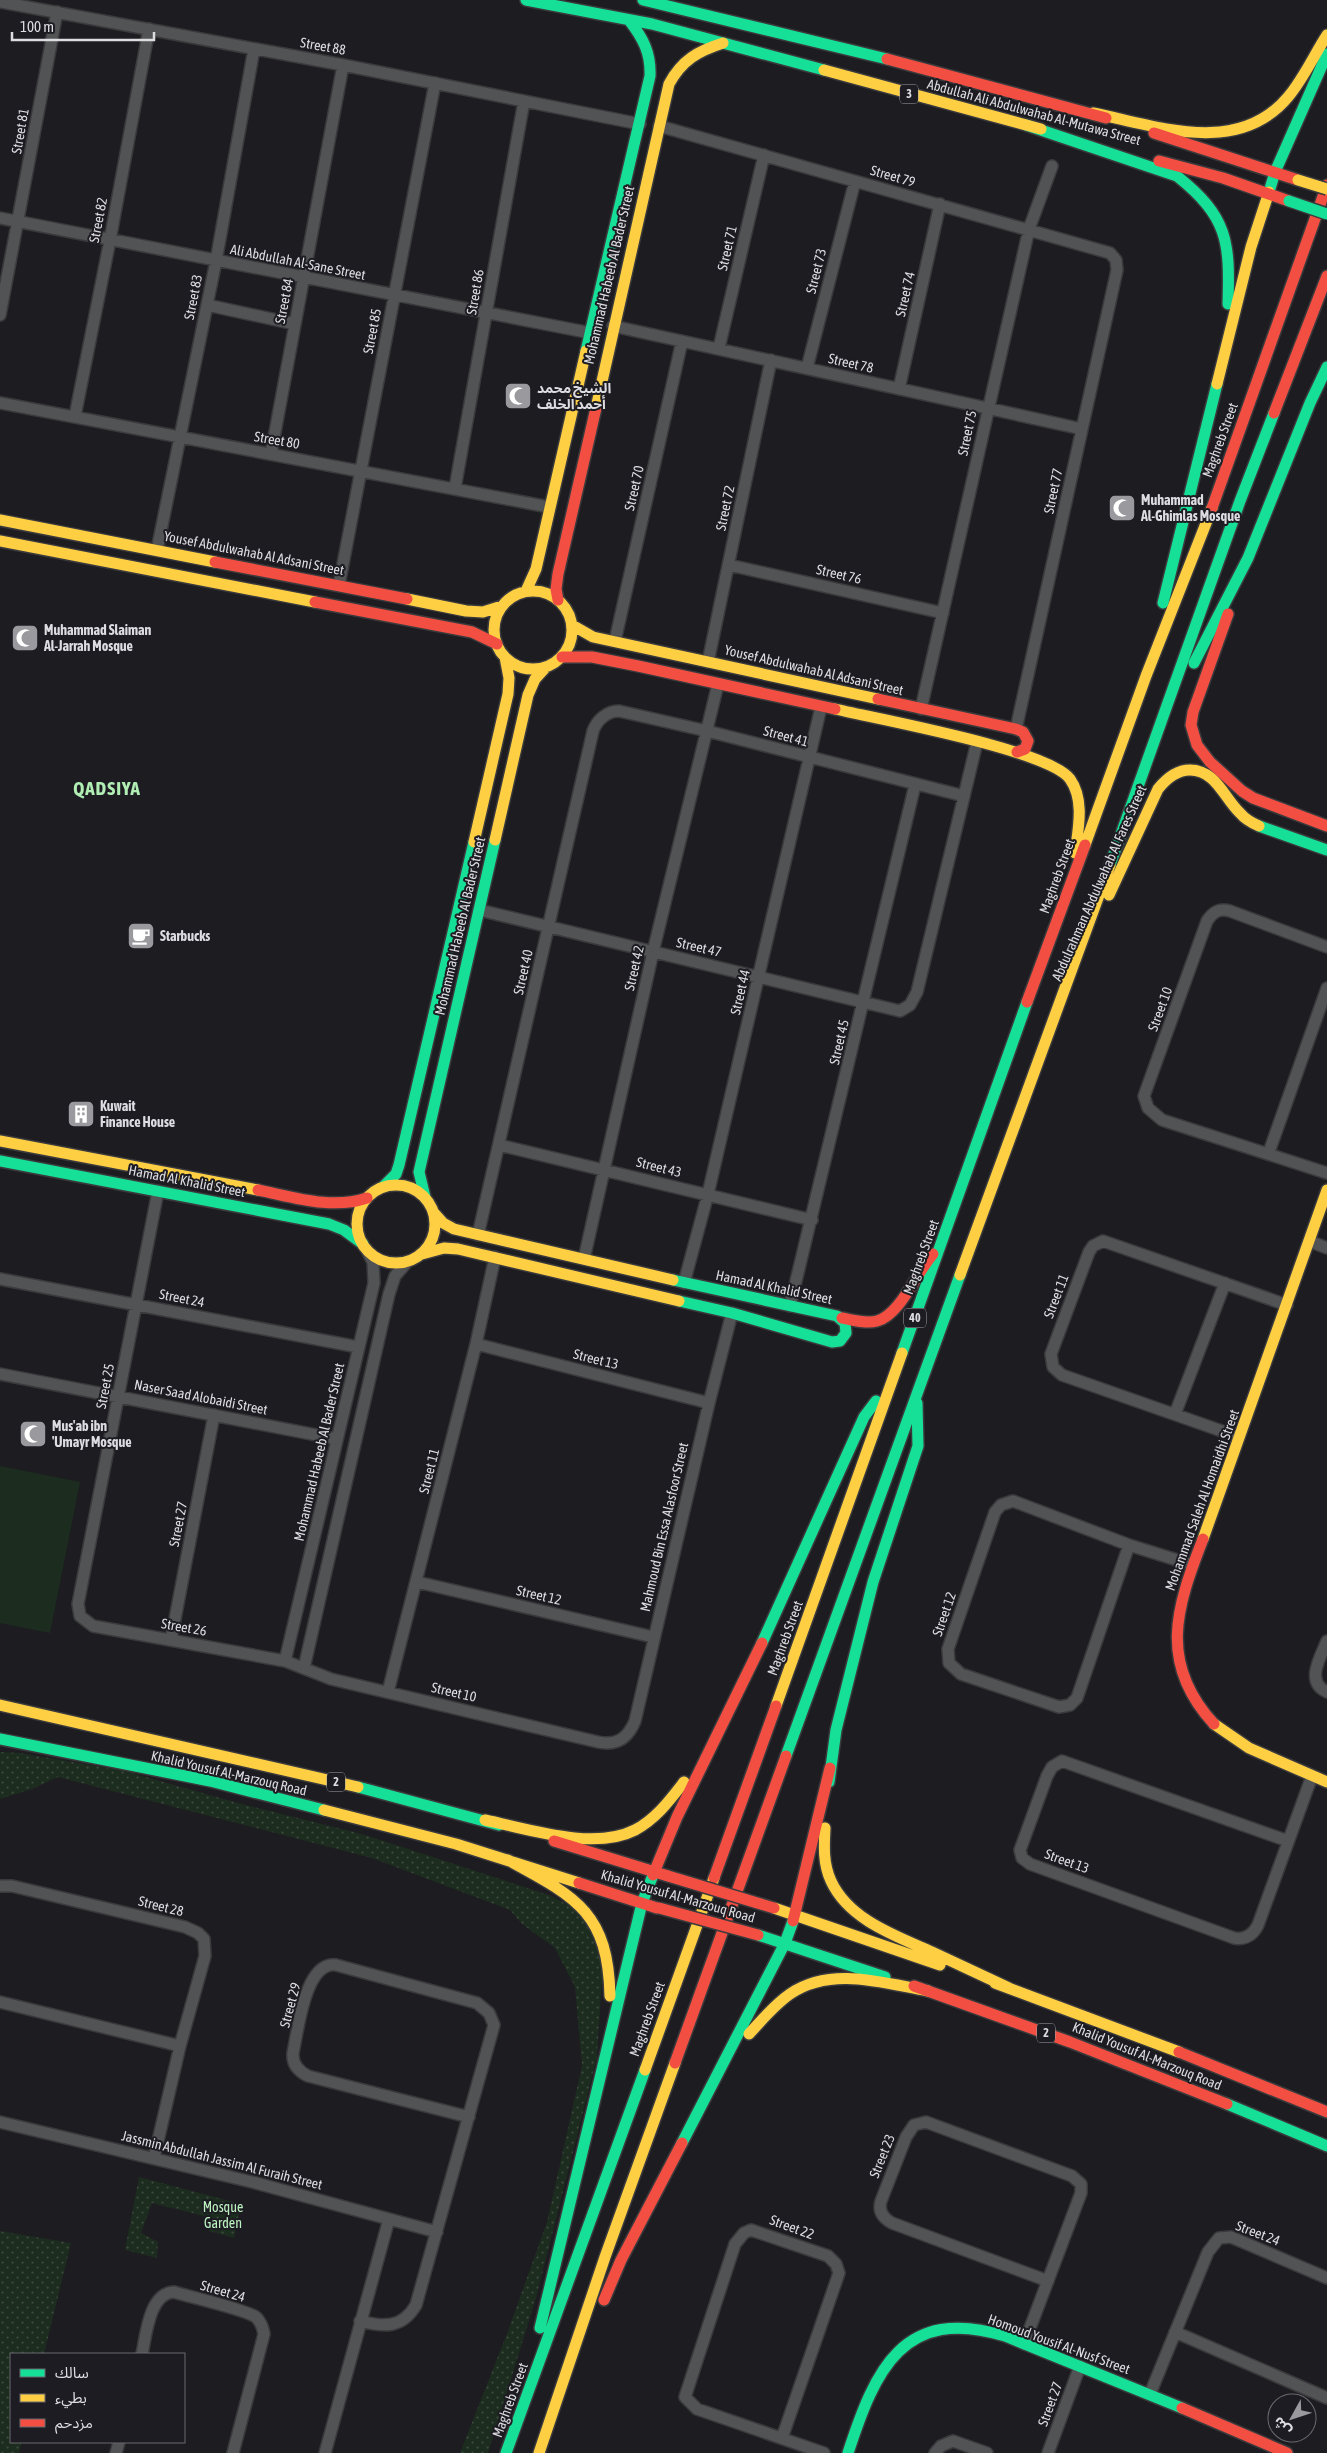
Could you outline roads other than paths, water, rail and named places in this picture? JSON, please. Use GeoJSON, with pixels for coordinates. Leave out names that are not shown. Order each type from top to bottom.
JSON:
{"type":"FeatureCollection","features":[{"type":"Feature","properties":{"kind":"main road","name":"Abdullah Ali Abdulwahab Al-Mutawa Street"},"geometry":{"type":"LineString","coordinates":[[526,0],[629,20],[723,43],[1223,178],[1327,214]]}},
{"type":"Feature","properties":{"kind":"main road","name":"Abdullah Ali Abdulwahab Al-Mutawa Street"},"geometry":{"type":"LineString","coordinates":[[643,0],[917,66],[1093,113],[1327,189]]}},
{"type":"Feature","properties":{"kind":"main road","name":"Mohammad Habeeb Al Bader Street"},"geometry":{"type":"LineString","coordinates":[[526,591],[535,573],[566,433],[618,222],[650,76],[651,58],[646,42],[629,20]]}},
{"type":"Feature","properties":{"kind":"main road"},"geometry":{"type":"LineString","coordinates":[[1093,113],[1195,132],[1223,133],[1246,126],[1267,115],[1288,96],[1327,35]]}},
{"type":"Feature","properties":{"kind":"main road","name":"Mohammad Habeeb Al Bader Street"},"geometry":{"type":"LineString","coordinates":[[558,600],[556,580],[641,199],[669,84],[685,59],[700,50],[723,43]]}},
{"type":"Feature","properties":{"kind":"main road"},"geometry":{"type":"LineString","coordinates":[[1146,676],[1183,515],[1251,247],[1275,172],[1327,54]]}},
{"type":"Feature","properties":{"kind":"main road"},"geometry":{"type":"LineString","coordinates":[[650,76],[658,72],[666,76],[669,84]]}},
{"type":"Feature","properties":{"kind":"main road"},"geometry":{"type":"LineString","coordinates":[[1026,125],[1177,176],[1196,189],[1224,228],[1229,247],[1227,347]]}},
{"type":"Feature","properties":{"kind":"main road","name":"Maghreb Street"},"geometry":{"type":"LineString","coordinates":[[506,2453],[843,1523],[890,1385],[941,1248],[976,1142],[1146,676],[1215,498],[1327,185]]}},
{"type":"Feature","properties":{"kind":"main road"},"geometry":{"type":"LineString","coordinates":[[624,193],[627,200],[634,202],[641,199]]}},
{"type":"Feature","properties":{"kind":"main road"},"geometry":{"type":"LineString","coordinates":[[618,222],[624,221],[635,227]]}},
{"type":"Feature","properties":{"kind":"main road","name":"40"},"geometry":{"type":"LineString","coordinates":[[539,2453],[605,2257],[1058,1012],[1240,501],[1327,276]]}},
{"type":"Feature","properties":{"kind":"main road"},"geometry":{"type":"LineString","coordinates":[[1326,370],[1310,403],[1248,558],[1193,712],[1191,725],[1197,745],[1205,757],[1242,791],[1262,802],[1327,826]]}},
{"type":"Feature","properties":{"kind":"main road"},"geometry":{"type":"LineString","coordinates":[[572,409],[579,413],[587,414],[594,412]]}},
{"type":"Feature","properties":{"kind":"main road"},"geometry":{"type":"LineString","coordinates":[[566,433],[575,430],[584,434],[587,442]]}},
{"type":"Feature","properties":{"kind":"main road","name":"Yousef Abdulwahab Al Adsani Street"},"geometry":{"type":"LineString","coordinates":[[0,520],[477,612],[489,611],[502,606]]}},
{"type":"Feature","properties":{"kind":"main road"},"geometry":{"type":"LineString","coordinates":[[38,549],[46,544],[48,540],[48,536],[42,528]]}},
{"type":"Feature","properties":{"kind":"main road"},"geometry":{"type":"LineString","coordinates":[[69,554],[65,544],[71,534]]}},
{"type":"Feature","properties":{"kind":"main road"},"geometry":{"type":"LineString","coordinates":[[0,541],[472,632],[497,644]]}},
{"type":"Feature","properties":{"kind":"main road"},"geometry":{"type":"LineString","coordinates":[[1158,732],[1248,558]]}},
{"type":"Feature","properties":{"kind":"main road"},"geometry":{"type":"LineString","coordinates":[[526,591],[546,593],[558,600],[568,611],[572,625],[572,639],[562,657],[546,667],[524,668],[505,657],[497,644],[494,625],[502,606],[510,598],[526,591]]}},
{"type":"Feature","properties":{"kind":"main road"},"geometry":{"type":"LineString","coordinates":[[472,632],[481,624],[481,619],[477,612]]}},
{"type":"Feature","properties":{"kind":"main road","name":"Yousef Abdulwahab Al Adsani Street"},"geometry":{"type":"LineString","coordinates":[[572,625],[585,634],[1016,729]]}},
{"type":"Feature","properties":{"kind":"main road","name":"Mohammad Habeeb Al Bader Street"},"geometry":{"type":"LineString","coordinates":[[384,1186],[396,1174],[403,1152],[432,1018],[483,804],[509,687],[505,657]]}},
{"type":"Feature","properties":{"kind":"main road"},"geometry":{"type":"LineString","coordinates":[[562,657],[596,658],[718,684],[977,742],[1054,764],[1065,772],[1073,783],[1078,800],[1079,818],[1072,878]]}},
{"type":"Feature","properties":{"kind":"main road","name":"Mohammad Habeeb Al Bader Street"},"geometry":{"type":"LineString","coordinates":[[424,1197],[419,1176],[422,1157],[507,785],[528,695],[535,679],[546,667]]}},
{"type":"Feature","properties":{"kind":"main road"},"geometry":{"type":"LineString","coordinates":[[759,693],[763,693],[769,687],[770,682],[766,675]]}},
{"type":"Feature","properties":{"kind":"main road"},"geometry":{"type":"LineString","coordinates":[[790,700],[784,689],[791,680]]}},
{"type":"Feature","properties":{"kind":"main road"},"geometry":{"type":"LineString","coordinates":[[509,687],[520,685],[528,695]]}},
{"type":"Feature","properties":{"kind":"main road"},"geometry":{"type":"LineString","coordinates":[[1016,729],[1023,732],[1028,741],[1025,749],[1017,752]]}},
{"type":"Feature","properties":{"kind":"main road","name":"Abdulrahman Abdulwahab Al Fares Street"},"geometry":{"type":"LineString","coordinates":[[1058,1012],[1150,804],[1166,778],[1175,773],[1191,769],[1207,773],[1216,781],[1242,815],[1256,824],[1327,850]]}},
{"type":"Feature","properties":{"kind":"main road"},"geometry":{"type":"LineString","coordinates":[[488,781],[500,787],[507,785]]}},
{"type":"Feature","properties":{"kind":"main road"},"geometry":{"type":"LineString","coordinates":[[483,804],[490,801],[498,803],[502,810]]}},
{"type":"Feature","properties":{"kind":"main road"},"geometry":{"type":"LineString","coordinates":[[1256,824],[1251,818],[1250,812],[1254,805],[1262,802]]}},
{"type":"Feature","properties":{"kind":"main road"},"geometry":{"type":"LineString","coordinates":[[432,1018],[437,1025],[444,1028],[452,1026]]}},
{"type":"Feature","properties":{"kind":"main road"},"geometry":{"type":"LineString","coordinates":[[426,1046],[434,1043],[442,1046],[446,1054]]}},
{"type":"Feature","properties":{"kind":"main road","name":"Hamad Al Khalid Street"},"geometry":{"type":"LineString","coordinates":[[0,1141],[333,1204],[350,1204],[367,1198]]}},
{"type":"Feature","properties":{"kind":"main road"},"geometry":{"type":"LineString","coordinates":[[43,1169],[49,1165],[51,1157],[47,1150]]}},
{"type":"Feature","properties":{"kind":"main road"},"geometry":{"type":"LineString","coordinates":[[403,1152],[408,1158],[415,1160],[422,1157]]}},
{"type":"Feature","properties":{"kind":"main road"},"geometry":{"type":"LineString","coordinates":[[66,1173],[61,1167],[63,1159],[70,1154]]}},
{"type":"Feature","properties":{"kind":"main road","name":"Hamad Al Khalid Street"},"geometry":{"type":"LineString","coordinates":[[0,1161],[329,1224],[344,1230],[365,1247]]}},
{"type":"Feature","properties":{"kind":"main road"},"geometry":{"type":"LineString","coordinates":[[384,1186],[406,1186],[424,1197],[434,1213],[435,1226],[433,1238],[422,1254],[408,1261],[386,1261],[365,1247],[357,1221],[362,1205],[367,1198],[384,1186]]}},
{"type":"Feature","properties":{"kind":"main road","name":"Mohammad Saleh Al Homaidhi Street"},"geometry":{"type":"LineString","coordinates":[[1327,1190],[1193,1565],[1176,1627],[1178,1661],[1189,1692],[1216,1727],[1234,1741],[1327,1782]]}},
{"type":"Feature","properties":{"kind":"main road"},"geometry":{"type":"LineString","coordinates":[[329,1224],[335,1221],[338,1215],[338,1209],[333,1204]]}},
{"type":"Feature","properties":{"kind":"main road","name":"Hamad Al Khalid Street"},"geometry":{"type":"LineString","coordinates":[[422,1254],[448,1248],[495,1257],[732,1313],[836,1343],[844,1338],[846,1334],[842,1318],[478,1235],[449,1227],[434,1213]]}},
{"type":"Feature","properties":{"kind":"main road"},"geometry":{"type":"LineString","coordinates":[[842,1318],[869,1322],[890,1317],[918,1271],[941,1248]]}},
{"type":"Feature","properties":{"kind":"main road"},"geometry":{"type":"LineString","coordinates":[[618,1286],[623,1284],[627,1277],[623,1268]]}},
{"type":"Feature","properties":{"kind":"main road"},"geometry":{"type":"LineString","coordinates":[[645,1292],[641,1284],[644,1277],[649,1275]]}},
{"type":"Feature","properties":{"kind":"main road"},"geometry":{"type":"LineString","coordinates":[[524,2404],[546,2297],[642,1903],[715,1736],[774,1618],[864,1417],[890,1385]]}},
{"type":"Feature","properties":{"kind":"main road"},"geometry":{"type":"LineString","coordinates":[[549,2427],[621,2260],[721,2070],[785,1943],[795,1916],[830,1768],[836,1730],[873,1582],[918,1446],[919,1411],[916,1398]]}},
{"type":"Feature","properties":{"kind":"main road","name":"Khalid Yousuf Al-Marzouq Road"},"geometry":{"type":"LineString","coordinates":[[0,1705],[186,1746],[402,1798],[485,1820],[655,1871],[774,1908],[1009,1988],[1139,2036],[1327,2112]]}},
{"type":"Feature","properties":{"kind":"main road"},"geometry":{"type":"LineString","coordinates":[[485,1820],[578,1837],[603,1837],[625,1834],[644,1824],[659,1812],[681,1786],[715,1736]]}},
{"type":"Feature","properties":{"kind":"main road","name":"Khalid Yousuf Al-Marzouq Road"},"geometry":{"type":"LineString","coordinates":[[0,1739],[210,1781],[456,1844],[642,1903],[785,1943],[928,1991],[1155,2074],[1327,2146]]}},
{"type":"Feature","properties":{"kind":"main road"},"geometry":{"type":"LineString","coordinates":[[830,1768],[824,1856],[829,1877],[839,1895],[855,1911],[880,1928],[1009,1988]]}},
{"type":"Feature","properties":{"kind":"main road"},"geometry":{"type":"LineString","coordinates":[[508,1860],[546,1882],[578,1904],[599,1928],[608,1951],[611,1974],[606,2048]]}},
{"type":"Feature","properties":{"kind":"main road"},"geometry":{"type":"LineString","coordinates":[[721,2070],[778,2002],[810,1982],[823,1979],[849,1978],[928,1991]]}},
{"type":"Feature","properties":{"kind":"main road","name":"Homoud Yousif Al-Nusf Street"},"geometry":{"type":"LineString","coordinates":[[848,2453],[874,2384],[897,2352],[912,2341],[939,2330],[962,2327],[991,2332],[1024,2344],[1150,2394],[1262,2448],[1287,2453]]}},
{"type":"Feature","properties":{"kind":"street","name":"Street 88"},"geometry":{"type":"LineString","coordinates":[[0,2],[343,65],[640,124]]}},
{"type":"Feature","properties":{"kind":"street","name":"Street 81"},"geometry":{"type":"LineString","coordinates":[[0,315],[57,12]]}},
{"type":"Feature","properties":{"kind":"street","name":"Street 82"},"geometry":{"type":"LineString","coordinates":[[74,416],[110,240],[148,29]]}},
{"type":"Feature","properties":{"kind":"street","name":"Street 83"},"geometry":{"type":"LineString","coordinates":[[158,550],[216,261],[254,49]]}},
{"type":"Feature","properties":{"kind":"street","name":"Street 84"},"geometry":{"type":"LineString","coordinates":[[271,454],[343,65]]}},
{"type":"Feature","properties":{"kind":"street","name":"Street 85"},"geometry":{"type":"LineString","coordinates":[[339,585],[435,83]]}},
{"type":"Feature","properties":{"kind":"street","name":"Street 86"},"geometry":{"type":"LineString","coordinates":[[454,488],[524,101]]}},
{"type":"Feature","properties":{"kind":"street","name":"Street 79"},"geometry":{"type":"LineString","coordinates":[[659,126],[1029,229],[1110,253],[1116,260]]}},
{"type":"Feature","properties":{"kind":"street","name":"Street 71"},"geometry":{"type":"LineString","coordinates":[[719,348],[764,156]]}},
{"type":"Feature","properties":{"kind":"street","name":"Street 75"},"geometry":{"type":"LineString","coordinates":[[921,709],[1029,229],[1052,166]]}},
{"type":"Feature","properties":{"kind":"street","name":"Street 73"},"geometry":{"type":"LineString","coordinates":[[808,368],[854,181]]}},
{"type":"Feature","properties":{"kind":"street","name":"Street 74"},"geometry":{"type":"LineString","coordinates":[[899,389],[940,204]]}},
{"type":"Feature","properties":{"kind":"street","name":"Ali Abdullah Al-Sane Street"},"geometry":{"type":"LineString","coordinates":[[0,218],[590,333]]}},
{"type":"Feature","properties":{"kind":"street","name":"Street 77"},"geometry":{"type":"LineString","coordinates":[[1016,729],[1117,270],[1116,260]]}},
{"type":"Feature","properties":{"kind":"street"},"geometry":{"type":"LineString","coordinates":[[207,305],[295,324]]}},
{"type":"Feature","properties":{"kind":"street","name":"Street 78"},"geometry":{"type":"LineString","coordinates":[[613,326],[1082,429]]}},
{"type":"Feature","properties":{"kind":"street","name":"Street 70"},"geometry":{"type":"LineString","coordinates":[[615,641],[682,340]]}},
{"type":"Feature","properties":{"kind":"street","name":"Street 72"},"geometry":{"type":"LineString","coordinates":[[708,662],[771,360]]}},
{"type":"Feature","properties":{"kind":"street","name":"Street 80"},"geometry":{"type":"LineString","coordinates":[[0,402],[549,507]]}},
{"type":"Feature","properties":{"kind":"street","name":"Street 76"},"geometry":{"type":"LineString","coordinates":[[729,565],[943,613]]}},
{"type":"Feature","properties":{"kind":"street","name":"Street 42"},"geometry":{"type":"LineString","coordinates":[[584,1259],[653,952],[718,684]]}},
{"type":"Feature","properties":{"kind":"street","name":"Street 44"},"geometry":{"type":"LineString","coordinates":[[684,1283],[708,1194],[822,707]]}},
{"type":"Feature","properties":{"kind":"street","name":"Street 41"},"geometry":{"type":"LineString","coordinates":[[601,718],[610,712],[619,711],[707,730],[915,785],[964,796]]}},
{"type":"Feature","properties":{"kind":"street","name":"Street 40"},"geometry":{"type":"LineString","coordinates":[[478,1235],[594,731],[601,718]]}},
{"type":"Feature","properties":{"kind":"street"},"geometry":{"type":"LineString","coordinates":[[964,796],[977,742]]}},
{"type":"Feature","properties":{"kind":"street","name":"Street 45"},"geometry":{"type":"LineString","coordinates":[[790,1306],[915,785]]}},
{"type":"Feature","properties":{"kind":"street","name":"Street 47"},"geometry":{"type":"LineString","coordinates":[[479,910],[759,976],[897,1011],[910,1005],[917,992],[964,796]]}},
{"type":"Feature","properties":{"kind":"street","name":"Street 10"},"geometry":{"type":"LineString","coordinates":[[1327,947],[1230,911],[1220,910],[1214,913],[1207,921],[1144,1096],[1150,1111],[1162,1120],[1269,1152],[1327,1172]]}},
{"type":"Feature","properties":{"kind":"street"},"geometry":{"type":"LineString","coordinates":[[1269,1152],[1327,988]]}},
{"type":"Feature","properties":{"kind":"street","name":"Street 43"},"geometry":{"type":"LineString","coordinates":[[499,1145],[812,1220]]}},
{"type":"Feature","properties":{"kind":"street","name":"Street 25"},"geometry":{"type":"LineString","coordinates":[[80,1616],[78,1604],[158,1191]]}},
{"type":"Feature","properties":{"kind":"street"},"geometry":{"type":"LineString","coordinates":[[1310,1241],[1327,1248]]}},
{"type":"Feature","properties":{"kind":"street","name":"Street 11"},"geometry":{"type":"LineString","coordinates":[[1239,1438],[1062,1376],[1053,1367],[1050,1354],[1089,1252],[1100,1242],[1112,1242],[1287,1305]]}},
{"type":"Feature","properties":{"kind":"street","name":"Mohammad Habeeb Al Bader Street"},"geometry":{"type":"LineString","coordinates":[[285,1661],[373,1288],[375,1273],[365,1247]]}},
{"type":"Feature","properties":{"kind":"street","name":"Street 11"},"geometry":{"type":"LineString","coordinates":[[388,1692],[476,1344],[495,1257]]}},
{"type":"Feature","properties":{"kind":"street"},"geometry":{"type":"LineString","coordinates":[[304,1668],[389,1294],[396,1276],[408,1261]]}},
{"type":"Feature","properties":{"kind":"street","name":"Street 24"},"geometry":{"type":"LineString","coordinates":[[0,1278],[358,1347]]}},
{"type":"Feature","properties":{"kind":"street"},"geometry":{"type":"LineString","coordinates":[[1175,1414],[1225,1283]]}},
{"type":"Feature","properties":{"kind":"street"},"geometry":{"type":"LineString","coordinates":[[373,1288],[383,1285],[388,1289],[389,1294]]}},
{"type":"Feature","properties":{"kind":"street","name":"Mahmoud Bin Essa Alasfoor Street"},"geometry":{"type":"LineString","coordinates":[[618,1742],[628,1735],[635,1721],[709,1403],[732,1313]]}},
{"type":"Feature","properties":{"kind":"street","name":"Street 13"},"geometry":{"type":"LineString","coordinates":[[476,1344],[709,1403]]}},
{"type":"Feature","properties":{"kind":"street","name":"Naser Saad Alobaidi Street"},"geometry":{"type":"LineString","coordinates":[[0,1374],[337,1439]]}},
{"type":"Feature","properties":{"kind":"street","name":"Street 27"},"geometry":{"type":"LineString","coordinates":[[171,1640],[214,1415]]}},
{"type":"Feature","properties":{"kind":"street"},"geometry":{"type":"LineString","coordinates":[[326,1490],[332,1499],[343,1497]]}},
{"type":"Feature","properties":{"kind":"street","name":"Street 12"},"geometry":{"type":"LineString","coordinates":[[1129,1545],[1077,1698],[1070,1705],[1059,1707],[962,1674],[949,1664],[947,1657],[951,1640],[995,1512],[1001,1505],[1013,1501],[1129,1545],[1193,1565]]}},
{"type":"Feature","properties":{"kind":"street"},"geometry":{"type":"LineString","coordinates":[[320,1512],[331,1508],[339,1517]]}},
{"type":"Feature","properties":{"kind":"street","name":"Street 12"},"geometry":{"type":"LineString","coordinates":[[417,1582],[654,1637]]}},
{"type":"Feature","properties":{"kind":"street","name":"Street 26"},"geometry":{"type":"LineString","coordinates":[[80,1616],[93,1626],[285,1661]]}},
{"type":"Feature","properties":{"kind":"street"},"geometry":{"type":"LineString","coordinates":[[1327,1641],[1314,1678],[1318,1686],[1327,1692]]}},
{"type":"Feature","properties":{"kind":"street","name":"Street 10"},"geometry":{"type":"LineString","coordinates":[[285,1661],[331,1679],[598,1742],[618,1742]]}},
{"type":"Feature","properties":{"kind":"street","name":"Street 13"},"geometry":{"type":"LineString","coordinates":[[1288,1841],[1065,1761],[1059,1762],[1049,1771],[1020,1850],[1022,1858],[1030,1864],[1237,1939],[1247,1937],[1255,1930],[1288,1841],[1312,1776]]}},
{"type":"Feature","properties":{"kind":"street","name":"Street 28"},"geometry":{"type":"LineString","coordinates":[[0,1886],[12,1886],[185,1927],[198,1933],[204,1939],[205,1956],[180,2046],[154,2158]]}},
{"type":"Feature","properties":{"kind":"street","name":"Street 29"},"geometry":{"type":"LineString","coordinates":[[360,2322],[390,2326],[400,2322],[410,2313],[418,2300],[436,2232],[469,2117],[493,2030],[492,2017],[486,2009],[477,2003],[336,1965],[326,1965],[319,1970],[308,1988],[293,2053],[293,2060],[297,2068],[308,2076],[469,2117]]}},
{"type":"Feature","properties":{"kind":"street"},"geometry":{"type":"LineString","coordinates":[[0,2002],[180,2046]]}},
{"type":"Feature","properties":{"kind":"street","name":"Jassmin Abdullah Jassim Al Furaih Street"},"geometry":{"type":"LineString","coordinates":[[0,2122],[154,2158],[436,2232]]}},
{"type":"Feature","properties":{"kind":"street","name":"Street 23"},"geometry":{"type":"LineString","coordinates":[[1024,2344],[1048,2281],[1081,2194],[1079,2181],[1072,2176],[926,2122],[914,2125],[906,2137],[881,2201],[880,2209],[883,2216],[892,2223],[1048,2281]]}},
{"type":"Feature","properties":{"kind":"street"},"geometry":{"type":"LineString","coordinates":[[325,2453],[389,2219]]}},
{"type":"Feature","properties":{"kind":"street","name":"Street 22"},"geometry":{"type":"LineString","coordinates":[[782,2438],[839,2273],[836,2264],[828,2256],[751,2230],[744,2233],[735,2244],[685,2397],[697,2409],[824,2453]]}},
{"type":"Feature","properties":{"kind":"street","name":"Street 24"},"geometry":{"type":"LineString","coordinates":[[1150,2394],[1210,2248],[1222,2237],[1231,2237],[1327,2278]]}},
{"type":"Feature","properties":{"kind":"street","name":"Street 24"},"geometry":{"type":"LineString","coordinates":[[142,2353],[154,2309],[158,2301],[166,2293],[174,2292],[252,2315],[258,2320],[264,2334],[233,2453]]}},
{"type":"Feature","properties":{"kind":"street"},"geometry":{"type":"LineString","coordinates":[[1175,2332],[1327,2398]]}},
{"type":"Feature","properties":{"kind":"street","name":"Street 27"},"geometry":{"type":"LineString","coordinates":[[1048,2453],[1080,2366]]}},
{"type":"Feature","properties":{"kind":"street"},"geometry":{"type":"LineString","coordinates":[[935,2453],[941,2446],[953,2441],[987,2453]]}},
{"type":"Feature","properties":{"kind":"place","name":"الشيخ محمد أحمد الخلف"},"geometry":{"type":"Point","coordinates":[518,396]}},
{"type":"Feature","properties":{"kind":"place","name":"Muhammad Al-Ghimlas Mosque"},"geometry":{"type":"Point","coordinates":[1122,508]}},
{"type":"Feature","properties":{"kind":"place","name":"Muhammad Slaiman Al-Jarrah Mosque"},"geometry":{"type":"Point","coordinates":[25,638]}},
{"type":"Feature","properties":{"kind":"place","name":"Starbucks"},"geometry":{"type":"Point","coordinates":[141,936]}},
{"type":"Feature","properties":{"kind":"place","name":"Kuwait Finance House"},"geometry":{"type":"Point","coordinates":[81,1114]}},
{"type":"Feature","properties":{"kind":"place","name":"Mus'ab ibn 'Umayr Mosque"},"geometry":{"type":"Point","coordinates":[33,1434]}},
{"type":"Feature","properties":{"kind":"district","name":"QADSIYA"},"geometry":{"type":"Point","coordinates":[107,788]}},
{"type":"Feature","properties":{"kind":"park label","name":"Mosque Garden"},"geometry":{"type":"Point","coordinates":[223,2216]}}]}
